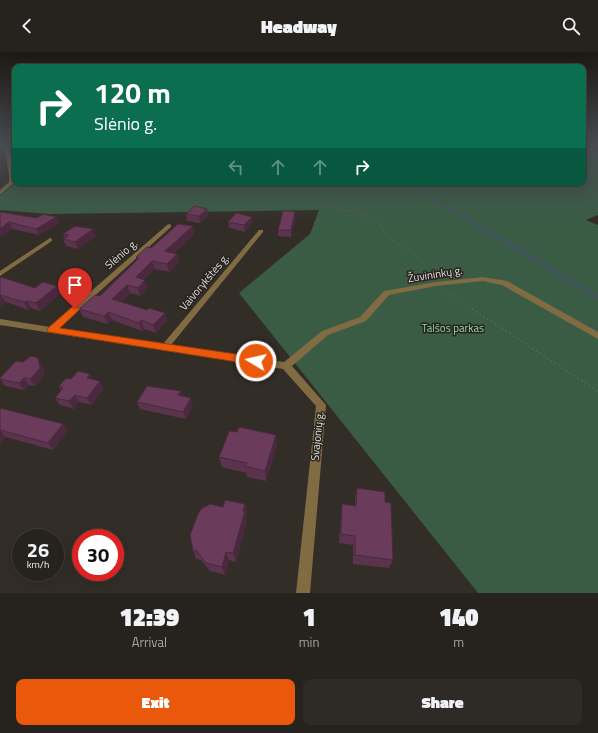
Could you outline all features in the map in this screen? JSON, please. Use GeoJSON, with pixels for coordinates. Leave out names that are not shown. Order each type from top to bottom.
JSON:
{"type":"FeatureCollection","features":[{"type":"Feature","properties":{"kind":"street"},"geometry":{"type":"LineString","coordinates":[[0,193],[12,182],[11,170]]}},
{"type":"Feature","properties":{"kind":"street","name":"Slėnio g."},"geometry":{"type":"LineString","coordinates":[[52,330],[169,226]]}},
{"type":"Feature","properties":{"kind":"street","name":"Vaivorykštės g."},"geometry":{"type":"LineString","coordinates":[[165,347],[261,232]]}},
{"type":"Feature","properties":{"kind":"street"},"geometry":{"type":"LineString","coordinates":[[0,274],[50,240]]}},
{"type":"Feature","properties":{"kind":"street","name":"Žuvininkų g."},"geometry":{"type":"LineString","coordinates":[[286,366],[325,332],[363,319],[387,293],[436,284],[483,278],[504,283],[598,336]]}},
{"type":"Feature","properties":{"kind":"street"},"geometry":{"type":"LineString","coordinates":[[0,322],[286,366]]}},
{"type":"Feature","properties":{"kind":"street","name":"Svajonių g."},"geometry":{"type":"LineString","coordinates":[[286,366],[321,405],[303,593]]}},
{"type":"Feature","properties":{"kind":"path"},"geometry":{"type":"LineString","coordinates":[[326,206],[370,217],[381,225],[386,237],[415,254],[432,274],[436,284],[598,391]]}},
{"type":"Feature","properties":{"kind":"green space","name":"Talšos parkas"},"geometry":{"type":"Polygon","coordinates":[[[586,170],[598,170],[598,215],[586,220],[598,225],[598,593],[478,593],[239,293],[310,234],[319,210],[48,214],[0,210],[0,196],[12,186],[586,186],[586,170]]]}},
{"type":"Feature","properties":{"kind":"building"},"geometry":{"type":"Polygon","coordinates":[[[195,206],[207,209],[199,216],[186,214],[195,206]]]}},
{"type":"Feature","properties":{"kind":"building"},"geometry":{"type":"Polygon","coordinates":[[[283,211],[295,211],[291,230],[278,230],[283,211]]]}},
{"type":"Feature","properties":{"kind":"building"},"geometry":{"type":"Polygon","coordinates":[[[0,212],[37,218],[43,214],[56,217],[36,229],[9,222],[0,229],[0,212]]]}},
{"type":"Feature","properties":{"kind":"building"},"geometry":{"type":"Polygon","coordinates":[[[236,213],[252,217],[244,225],[228,222],[236,213]]]}},
{"type":"Feature","properties":{"kind":"building"},"geometry":{"type":"Polygon","coordinates":[[[178,224],[193,226],[165,251],[177,254],[167,264],[152,261],[136,277],[145,280],[138,288],[127,285],[112,299],[147,310],[149,308],[165,313],[153,325],[141,320],[139,323],[108,312],[104,316],[79,309],[95,295],[100,296],[139,258],[136,257],[147,247],[151,248],[178,224]]]}},
{"type":"Feature","properties":{"kind":"building"},"geometry":{"type":"Polygon","coordinates":[[[75,226],[93,229],[75,242],[63,239],[69,235],[63,234],[75,226]]]}},
{"type":"Feature","properties":{"kind":"building"},"geometry":{"type":"Polygon","coordinates":[[[1,277],[35,288],[43,282],[57,286],[36,303],[27,301],[24,302],[1,295],[0,296],[1,277]]]}},
{"type":"Feature","properties":{"kind":"building"},"geometry":{"type":"Polygon","coordinates":[[[31,356],[38,358],[40,368],[30,379],[24,378],[19,383],[0,379],[16,361],[23,362],[31,356]]]}},
{"type":"Feature","properties":{"kind":"building"},"geometry":{"type":"Polygon","coordinates":[[[78,371],[90,374],[87,378],[100,381],[87,398],[75,395],[69,401],[55,398],[63,388],[59,386],[66,378],[71,379],[78,371]]]}},
{"type":"Feature","properties":{"kind":"building"},"geometry":{"type":"Polygon","coordinates":[[[147,386],[181,391],[178,395],[191,398],[183,412],[137,402],[147,386]]]}},
{"type":"Feature","properties":{"kind":"building"},"geometry":{"type":"Polygon","coordinates":[[[0,408],[63,424],[48,443],[0,430],[0,408]]]}},
{"type":"Feature","properties":{"kind":"building"},"geometry":{"type":"Polygon","coordinates":[[[239,427],[276,435],[265,471],[245,466],[247,463],[219,457],[229,431],[237,432],[239,427]]]}},
{"type":"Feature","properties":{"kind":"building"},"geometry":{"type":"Polygon","coordinates":[[[357,488],[385,492],[385,502],[391,503],[393,560],[355,555],[355,536],[341,534],[342,504],[356,506],[357,488]]]}},
{"type":"Feature","properties":{"kind":"building"},"geometry":{"type":"Polygon","coordinates":[[[225,500],[245,504],[243,511],[245,511],[233,553],[226,552],[222,567],[206,563],[197,551],[193,550],[190,535],[201,509],[210,504],[223,507],[225,500]]]}},
{"type":"Feature","properties":{"kind":"waterway"},"geometry":{"type":"LineString","coordinates":[[412,186],[463,217]]}},
{"type":"Feature","properties":{"kind":"waterway"},"geometry":{"type":"LineString","coordinates":[[462,216],[598,297]]}},
{"type":"Feature","properties":{"kind":"route"},"geometry":{"type":"LineString","coordinates":[[75,309],[52,330],[256,361]]}}]}
